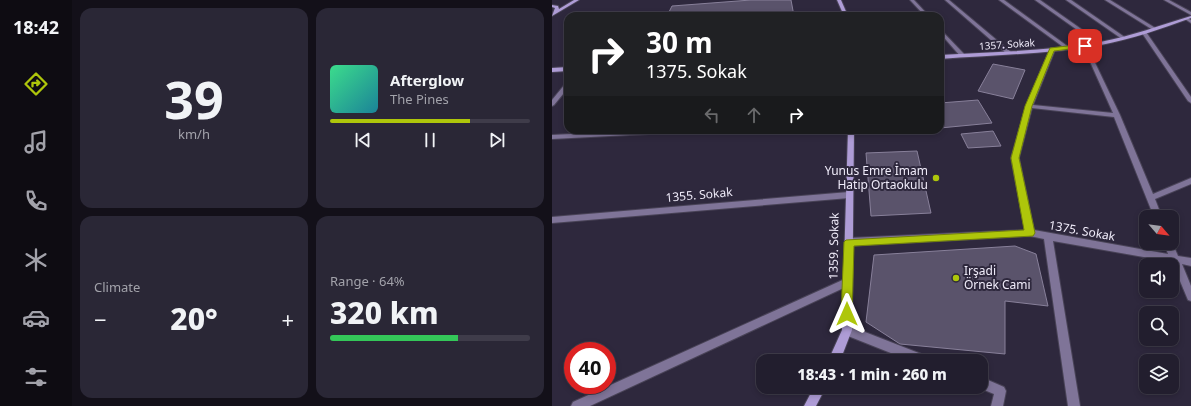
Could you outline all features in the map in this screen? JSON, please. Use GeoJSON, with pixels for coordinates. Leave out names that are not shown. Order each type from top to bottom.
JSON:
{"type":"FeatureCollection","features":[{"type":"Feature","properties":{"kind":"street"},"geometry":{"type":"LineString","coordinates":[[552,2],[556,0]]}},
{"type":"Feature","properties":{"kind":"street"},"geometry":{"type":"LineString","coordinates":[[554,14],[577,0]]}},
{"type":"Feature","properties":{"kind":"street"},"geometry":{"type":"LineString","coordinates":[[839,0],[844,12]]}},
{"type":"Feature","properties":{"kind":"street"},"geometry":{"type":"LineString","coordinates":[[912,0],[923,12]]}},
{"type":"Feature","properties":{"kind":"street"},"geometry":{"type":"LineString","coordinates":[[947,0],[1009,54]]}},
{"type":"Feature","properties":{"kind":"street"},"geometry":{"type":"LineString","coordinates":[[1001,0],[1068,48]]}},
{"type":"Feature","properties":{"kind":"street"},"geometry":{"type":"LineString","coordinates":[[1037,0],[1099,43]]}},
{"type":"Feature","properties":{"kind":"street"},"geometry":{"type":"LineString","coordinates":[[1068,0],[1124,38]]}},
{"type":"Feature","properties":{"kind":"street"},"geometry":{"type":"LineString","coordinates":[[1107,0],[1155,29]]}},
{"type":"Feature","properties":{"kind":"street"},"geometry":{"type":"LineString","coordinates":[[1166,0],[1191,14]]}},
{"type":"Feature","properties":{"kind":"street"},"geometry":{"type":"LineString","coordinates":[[552,6],[558,7],[554,14]]}},
{"type":"Feature","properties":{"kind":"street","name":"1357. Sokak"},"geometry":{"type":"LineString","coordinates":[[944,57],[1009,54],[1085,46],[1144,33],[1190,19]]}},
{"type":"Feature","properties":{"kind":"street"},"geometry":{"type":"LineString","coordinates":[[1144,33],[1191,101]]}},
{"type":"Feature","properties":{"kind":"street"},"geometry":{"type":"LineString","coordinates":[[944,34],[964,56]]}},
{"type":"Feature","properties":{"kind":"street"},"geometry":{"type":"LineString","coordinates":[[1085,46],[1117,115],[1155,210]]}},
{"type":"Feature","properties":{"kind":"street"},"geometry":{"type":"LineString","coordinates":[[1030,233],[1015,158],[1029,106],[1052,50]]}},
{"type":"Feature","properties":{"kind":"street"},"geometry":{"type":"LineString","coordinates":[[552,70],[564,69]]}},
{"type":"Feature","properties":{"kind":"street"},"geometry":{"type":"LineString","coordinates":[[552,104],[564,89]]}},
{"type":"Feature","properties":{"kind":"street"},"geometry":{"type":"LineString","coordinates":[[1029,106],[1117,115]]}},
{"type":"Feature","properties":{"kind":"street"},"geometry":{"type":"LineString","coordinates":[[552,137],[610,134]]}},
{"type":"Feature","properties":{"kind":"street","name":"1359. Sokak"},"geometry":{"type":"LineString","coordinates":[[837,354],[847,330],[851,134]]}},
{"type":"Feature","properties":{"kind":"street"},"geometry":{"type":"LineString","coordinates":[[1150,198],[1191,181]]}},
{"type":"Feature","properties":{"kind":"street","name":"1355. Sokak"},"geometry":{"type":"LineString","coordinates":[[552,220],[849,195]]}},
{"type":"Feature","properties":{"kind":"street","name":"1375. Sokak"},"geometry":{"type":"LineString","coordinates":[[849,242],[1030,233],[1048,238],[1163,258]]}},
{"type":"Feature","properties":{"kind":"street"},"geometry":{"type":"LineString","coordinates":[[1048,238],[1074,406]]}},
{"type":"Feature","properties":{"kind":"street","name":"1375. Sokak"},"geometry":{"type":"LineString","coordinates":[[1179,260],[1191,262]]}},
{"type":"Feature","properties":{"kind":"street"},"geometry":{"type":"LineString","coordinates":[[1179,269],[1191,297]]}},
{"type":"Feature","properties":{"kind":"street"},"geometry":{"type":"LineString","coordinates":[[577,406],[847,282]]}},
{"type":"Feature","properties":{"kind":"street"},"geometry":{"type":"LineString","coordinates":[[847,330],[907,354]]}},
{"type":"Feature","properties":{"kind":"street"},"geometry":{"type":"LineString","coordinates":[[988,386],[1000,391],[997,406]]}},
{"type":"Feature","properties":{"kind":"street"},"geometry":{"type":"LineString","coordinates":[[810,406],[816,394]]}},
{"type":"Feature","properties":{"kind":"building"},"geometry":{"type":"Polygon","coordinates":[[[751,0],[791,0],[793,12],[669,12],[672,6],[751,0]]]}},
{"type":"Feature","properties":{"kind":"building"},"geometry":{"type":"Polygon","coordinates":[[[993,64],[1025,70],[1013,99],[978,91],[993,64]]]}},
{"type":"Feature","properties":{"kind":"building"},"geometry":{"type":"Polygon","coordinates":[[[978,100],[992,123],[944,128],[944,103],[978,100]]]}},
{"type":"Feature","properties":{"kind":"building"},"geometry":{"type":"Polygon","coordinates":[[[993,131],[1001,146],[968,148],[961,134],[993,131]]]}},
{"type":"Feature","properties":{"kind":"building"},"geometry":{"type":"Polygon","coordinates":[[[917,151],[931,213],[871,216],[866,153],[917,151]]]}},
{"type":"Feature","properties":{"kind":"building","name":"Irşadi Örnek Cami"},"geometry":{"type":"Polygon","coordinates":[[[1015,246],[1036,254],[1048,306],[1005,301],[1005,354],[900,344],[866,322],[874,255],[1015,246]]]}},
{"type":"Feature","properties":{"kind":"place","name":"Yunus Emre İmam Hatip Ortaokulu"},"geometry":{"type":"Point","coordinates":[936,178]}},
{"type":"Feature","properties":{"kind":"place","name":"Irşadi Örnek Cami"},"geometry":{"type":"Point","coordinates":[956,278]}},
{"type":"Feature","properties":{"kind":"route"},"geometry":{"type":"LineString","coordinates":[[847,314],[849,242],[1030,233],[1015,158],[1029,106],[1052,50],[1085,46]]}}]}
